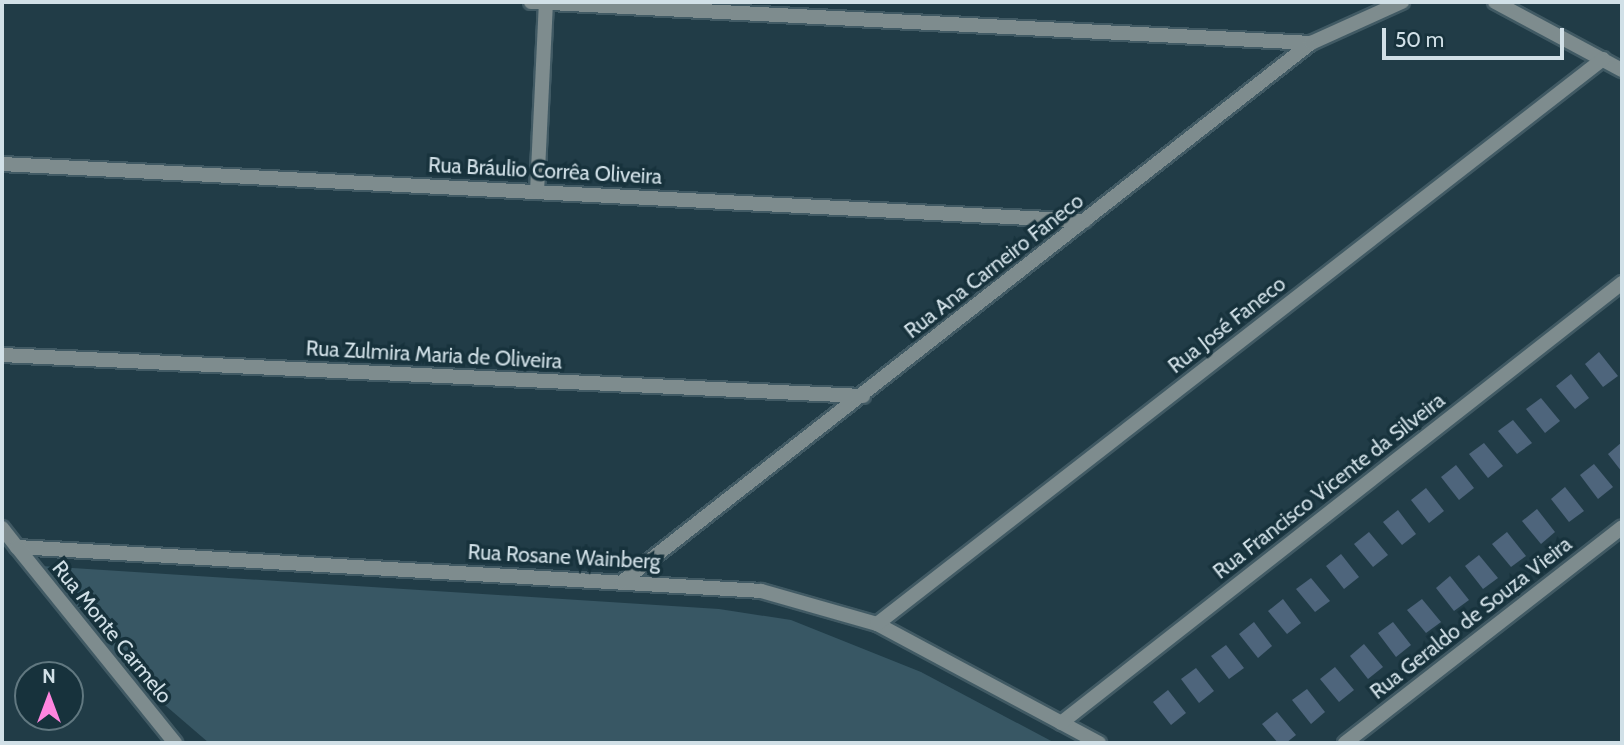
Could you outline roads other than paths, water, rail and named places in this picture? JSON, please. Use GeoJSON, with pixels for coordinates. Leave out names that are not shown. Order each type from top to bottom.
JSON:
{"type":"FeatureCollection","features":[{"type":"Feature","properties":{"kind":"street"},"geometry":{"type":"LineString","coordinates":[[531,2],[1311,43]]}},
{"type":"Feature","properties":{"kind":"street"},"geometry":{"type":"LineString","coordinates":[[537,192],[546,2]]}},
{"type":"Feature","properties":{"kind":"street","name":"Rua Ana Carneiro Faneco"},"geometry":{"type":"LineString","coordinates":[[622,582],[1311,43],[1402,2]]}},
{"type":"Feature","properties":{"kind":"street"},"geometry":{"type":"LineString","coordinates":[[1494,2],[1622,70]]}},
{"type":"Feature","properties":{"kind":"street","name":"Rua José Faneco"},"geometry":{"type":"LineString","coordinates":[[877,624],[1603,60]]}},
{"type":"Feature","properties":{"kind":"street","name":"Rua Bráulio Corrêa Oliveira"},"geometry":{"type":"LineString","coordinates":[[2,164],[1085,221]]}},
{"type":"Feature","properties":{"kind":"street","name":"Rua Francisco Vicente da Silveira"},"geometry":{"type":"LineString","coordinates":[[1061,723],[1622,283]]}},
{"type":"Feature","properties":{"kind":"street","name":"Rua Zulmira Maria de Oliveira"},"geometry":{"type":"LineString","coordinates":[[2,355],[863,396]]}},
{"type":"Feature","properties":{"kind":"street","name":"Rua Geraldo de Souza Vieira"},"geometry":{"type":"LineString","coordinates":[[1345,743],[1622,527]]}},
{"type":"Feature","properties":{"kind":"street"},"geometry":{"type":"LineString","coordinates":[[2,528],[17,547]]}},
{"type":"Feature","properties":{"kind":"street","name":"Rua Rosane Wainberg"},"geometry":{"type":"LineString","coordinates":[[17,547],[761,591],[877,624],[1099,743]]}},
{"type":"Feature","properties":{"kind":"street","name":"Rua Monte Carmelo"},"geometry":{"type":"LineString","coordinates":[[17,547],[175,743]]}}]}
